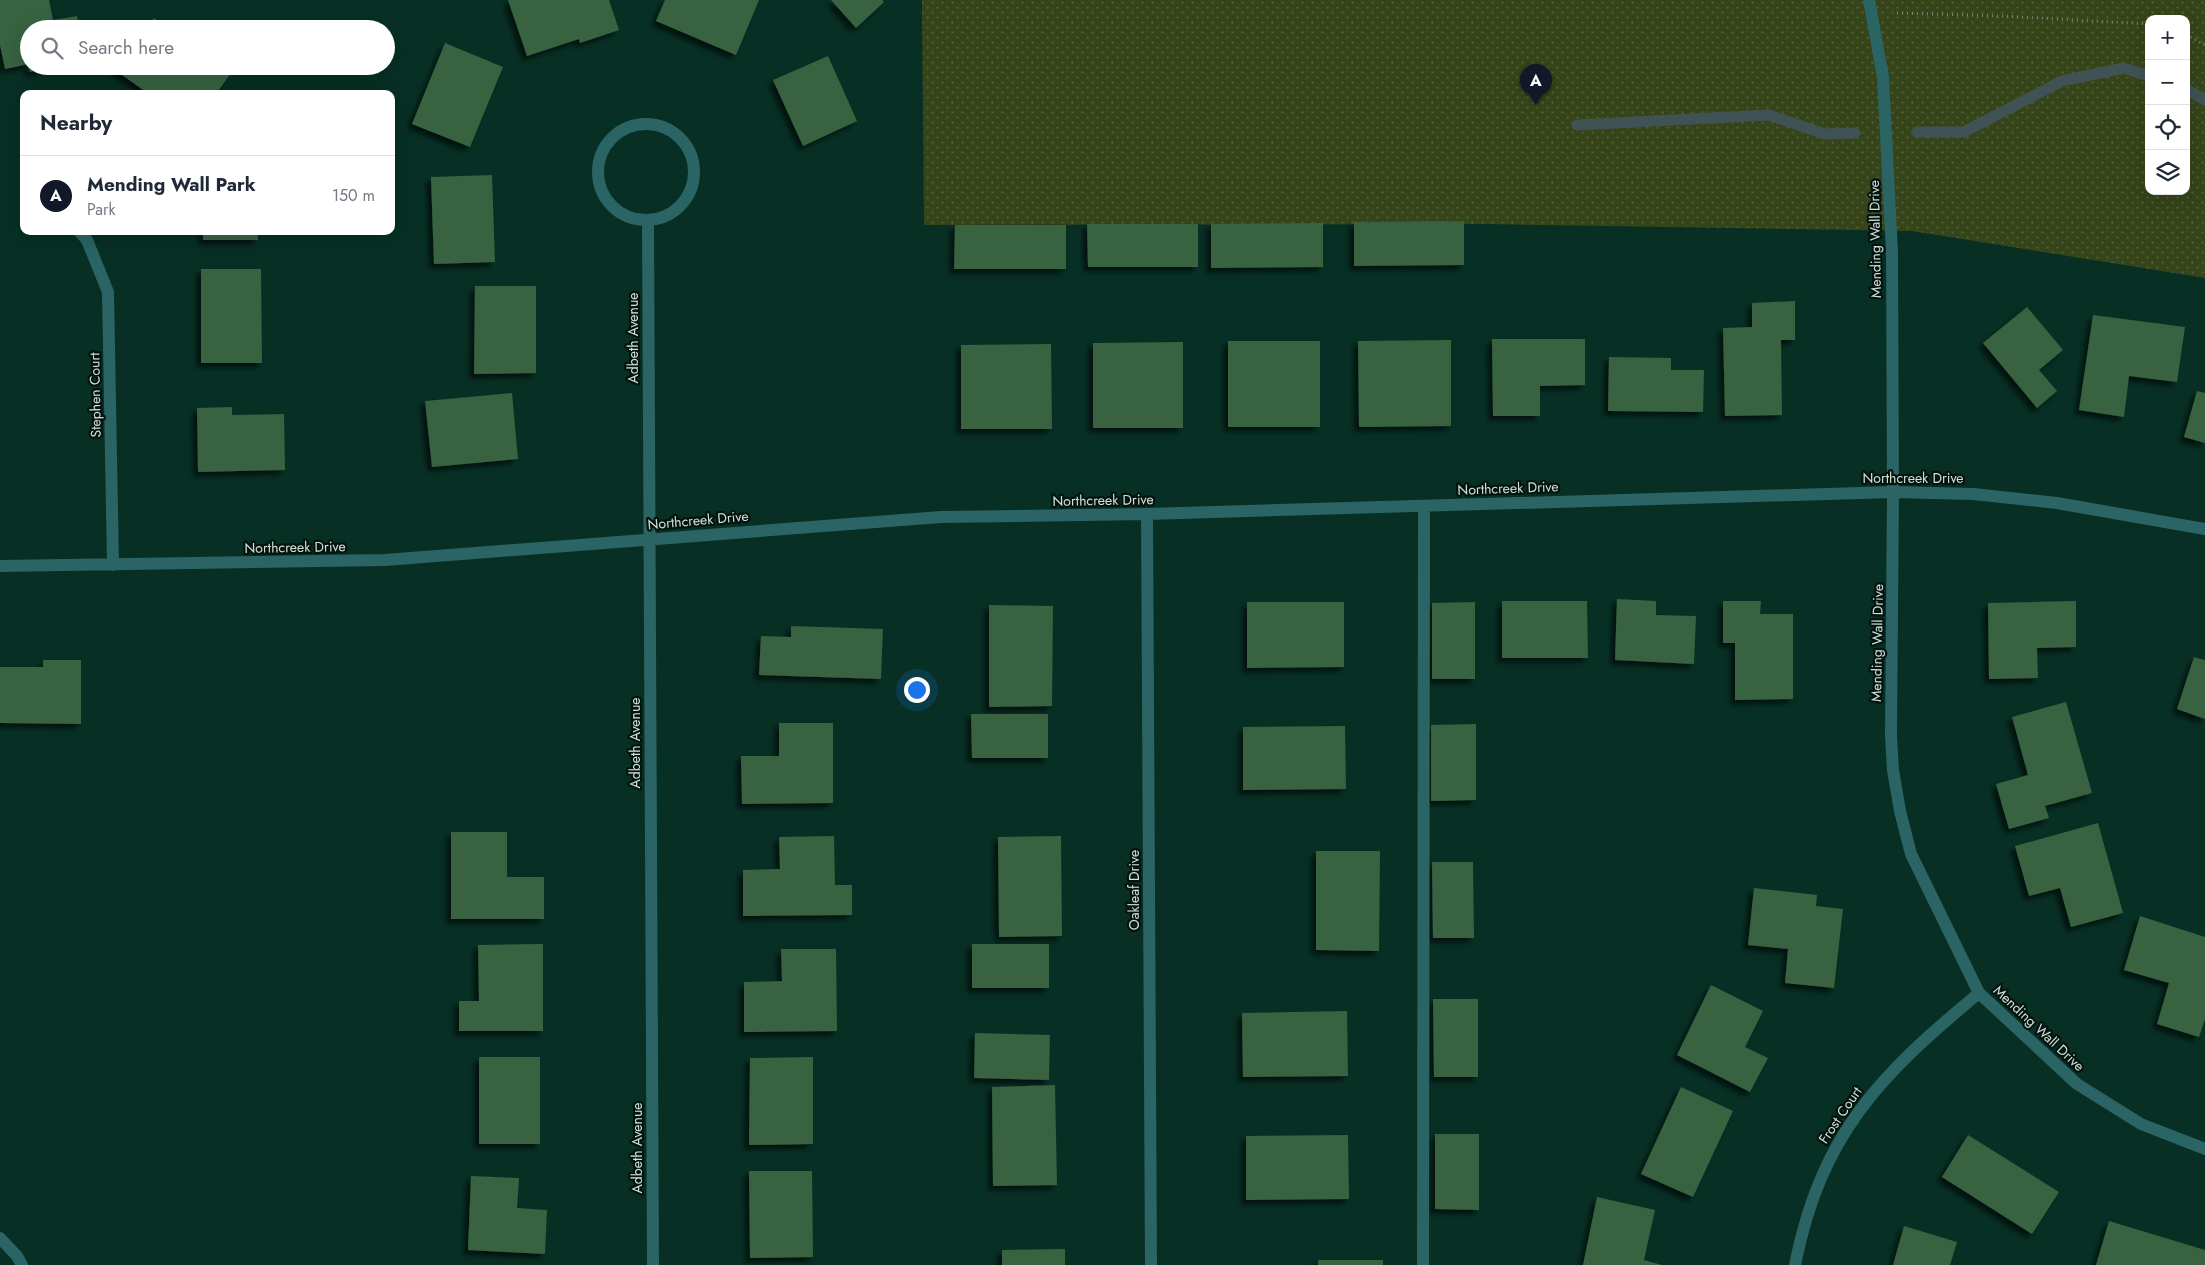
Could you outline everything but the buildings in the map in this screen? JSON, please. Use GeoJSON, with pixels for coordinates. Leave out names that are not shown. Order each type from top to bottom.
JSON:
{"type":"FeatureCollection","features":[{"type":"Feature","properties":{"kind":"street","name":"Mending Wall Drive"},"geometry":{"type":"LineString","coordinates":[[1870,6],[1882,76],[1892,252],[1891,735],[1893,770],[1900,811],[1911,854],[1979,992],[2077,1084],[2140,1124],[2205,1149]]}},
{"type":"Feature","properties":{"kind":"street"},"geometry":{"type":"LineString","coordinates":[[649,124],[665,128],[678,137],[688,150],[694,165],[694,181],[688,196],[677,209],[664,217],[648,220],[632,218],[618,212],[607,200],[600,187],[598,172],[601,156],[614,137],[634,126],[649,124]]}},
{"type":"Feature","properties":{"kind":"street","name":"Adbeth Avenue"},"geometry":{"type":"LineString","coordinates":[[648,220],[653,1265]]}},
{"type":"Feature","properties":{"kind":"street","name":"Stephen Court"},"geometry":{"type":"LineString","coordinates":[[83,235],[87,240],[108,292],[113,565]]}},
{"type":"Feature","properties":{"kind":"street","name":"Northcreek Drive"},"geometry":{"type":"LineString","coordinates":[[0,566],[385,560],[941,517],[1147,514],[1893,492],[1973,494],[2057,503],[2205,530]]}},
{"type":"Feature","properties":{"kind":"street"},"geometry":{"type":"LineString","coordinates":[[1423,1265],[1424,506]]}},
{"type":"Feature","properties":{"kind":"street","name":"Oakleaf Drive"},"geometry":{"type":"LineString","coordinates":[[1147,514],[1151,1265]]}},
{"type":"Feature","properties":{"kind":"street","name":"Frost Court"},"geometry":{"type":"LineString","coordinates":[[1795,1265],[1812,1197],[1831,1155],[1858,1109],[1890,1072],[1979,992]]}},
{"type":"Feature","properties":{"kind":"street"},"geometry":{"type":"LineString","coordinates":[[0,1238],[17,1256],[22,1265]]}},
{"type":"Feature","properties":{"kind":"path"},"geometry":{"type":"LineString","coordinates":[[1870,6],[2001,16],[2145,24]]}},
{"type":"Feature","properties":{"kind":"path"},"geometry":{"type":"LineString","coordinates":[[2190,37],[2205,45]]}},
{"type":"Feature","properties":{"kind":"green space"},"geometry":{"type":"Polygon","coordinates":[[[922,0],[2205,0],[2205,278],[1912,231],[1484,224],[924,225],[922,0]]]}},
{"type":"Feature","properties":{"kind":"waterway"},"geometry":{"type":"LineString","coordinates":[[1917,132],[1964,132],[2062,81],[2124,68],[2145,75]]}},
{"type":"Feature","properties":{"kind":"waterway"},"geometry":{"type":"LineString","coordinates":[[2190,91],[2205,100]]}},
{"type":"Feature","properties":{"kind":"waterway"},"geometry":{"type":"LineString","coordinates":[[1577,125],[1769,115],[1825,134],[1855,133]]}},
{"type":"Feature","properties":{"kind":"place","name":"Mending Wall Park"},"geometry":{"type":"Point","coordinates":[1536,105]}}]}
